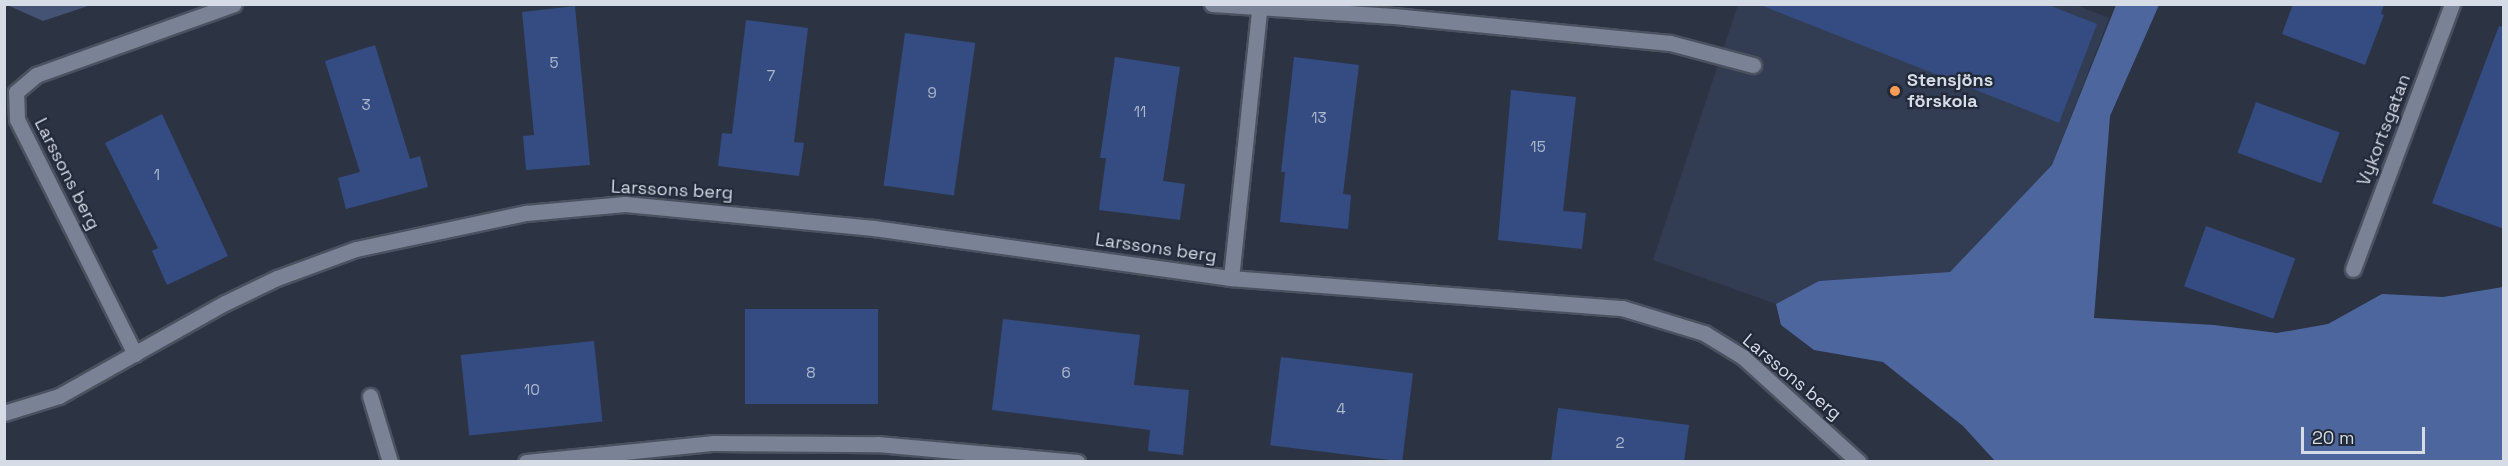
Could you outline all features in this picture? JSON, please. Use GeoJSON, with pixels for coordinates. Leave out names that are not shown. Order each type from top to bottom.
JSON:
{"type":"FeatureCollection","features":[{"type":"Feature","properties":{"kind":"street","name":"Larssons berg"},"geometry":{"type":"LineString","coordinates":[[135,354],[17,119],[16,92],[36,75],[234,4]]}},
{"type":"Feature","properties":{"kind":"street"},"geometry":{"type":"LineString","coordinates":[[1212,4],[1259,10],[1394,16],[1670,43],[1752,65]]}},
{"type":"Feature","properties":{"kind":"street","name":"Vykortsgatan"},"geometry":{"type":"LineString","coordinates":[[2353,269],[2452,4]]}},
{"type":"Feature","properties":{"kind":"street","name":"Larssons berg"},"geometry":{"type":"LineString","coordinates":[[1231,278],[1259,10]]}},
{"type":"Feature","properties":{"kind":"street","name":"Larssons berg"},"geometry":{"type":"LineString","coordinates":[[4,413],[58,396],[277,278],[356,249],[526,213],[625,204],[874,228],[1231,278],[1553,300],[1658,317],[1704,333],[1743,357],[1859,462]]}},
{"type":"Feature","properties":{"kind":"street"},"geometry":{"type":"LineString","coordinates":[[370,396],[390,462]]}},
{"type":"Feature","properties":{"kind":"street"},"geometry":{"type":"LineString","coordinates":[[526,462],[726,443],[877,444],[1077,462]]}},
{"type":"Feature","properties":{"kind":"shaded area"},"geometry":{"type":"Polygon","coordinates":[[[5,4],[90,4],[91,5],[43,21],[5,4]]]}},
{"type":"Feature","properties":{"kind":"shaded area","name":"Stensjöns förskola"},"geometry":{"type":"Polygon","coordinates":[[[2073,4],[2109,18],[2052,165],[1950,272],[1819,281],[1776,304],[1653,260],[1738,5],[2073,4]]]}},
{"type":"Feature","properties":{"kind":"shaded area"},"geometry":{"type":"Polygon","coordinates":[[[2116,5],[2159,5],[2110,116],[2094,318],[2214,325],[2277,333],[2328,324],[2382,294],[2443,297],[2503,287],[2503,461],[1995,461],[1963,426],[1883,362],[1814,350],[1781,325],[1776,304],[1819,281],[1950,272],[2052,165],[2116,5]]]}},
{"type":"Feature","properties":{"kind":"building"},"geometry":{"type":"Polygon","coordinates":[[[1758,4],[2046,4],[2097,24],[2059,123],[1758,4]]]}},
{"type":"Feature","properties":{"kind":"building"},"geometry":{"type":"Polygon","coordinates":[[[2293,4],[2384,4],[2381,14],[2384,15],[2365,65],[2282,34],[2293,4]]]}},
{"type":"Feature","properties":{"kind":"building"},"geometry":{"type":"Polygon","coordinates":[[[575,6],[590,165],[526,170],[523,136],[534,135],[522,12],[575,6]]]}},
{"type":"Feature","properties":{"kind":"building"},"geometry":{"type":"Polygon","coordinates":[[[746,20],[808,28],[794,142],[804,143],[799,176],[718,166],[722,133],[732,134],[746,20]]]}},
{"type":"Feature","properties":{"kind":"building"},"geometry":{"type":"Polygon","coordinates":[[[2499,26],[2504,27],[2504,229],[2432,203],[2499,26]]]}},
{"type":"Feature","properties":{"kind":"building"},"geometry":{"type":"Polygon","coordinates":[[[905,33],[975,43],[954,195],[884,186],[905,33]]]}},
{"type":"Feature","properties":{"kind":"building"},"geometry":{"type":"Polygon","coordinates":[[[375,45],[410,159],[420,156],[428,187],[346,209],[338,178],[360,172],[325,61],[375,45]]]}},
{"type":"Feature","properties":{"kind":"building"},"geometry":{"type":"Polygon","coordinates":[[[1115,57],[1180,67],[1163,181],[1185,184],[1180,220],[1099,210],[1106,158],[1100,158],[1115,57]]]}},
{"type":"Feature","properties":{"kind":"building"},"geometry":{"type":"Polygon","coordinates":[[[1294,57],[1359,65],[1343,194],[1351,195],[1348,229],[1280,222],[1285,172],[1281,172],[1294,57]]]}},
{"type":"Feature","properties":{"kind":"building"},"geometry":{"type":"Polygon","coordinates":[[[1511,90],[1576,97],[1563,211],[1586,213],[1582,249],[1498,240],[1511,90]]]}},
{"type":"Feature","properties":{"kind":"building"},"geometry":{"type":"Polygon","coordinates":[[[2256,102],[2340,132],[2321,183],[2238,153],[2256,102]]]}},
{"type":"Feature","properties":{"kind":"building"},"geometry":{"type":"Polygon","coordinates":[[[162,114],[228,256],[167,285],[152,251],[158,248],[105,143],[162,114]]]}},
{"type":"Feature","properties":{"kind":"building"},"geometry":{"type":"Polygon","coordinates":[[[2206,226],[2295,258],[2273,319],[2184,286],[2206,226]]]}},
{"type":"Feature","properties":{"kind":"building"},"geometry":{"type":"Polygon","coordinates":[[[745,309],[878,309],[878,404],[745,404],[745,309]]]}},
{"type":"Feature","properties":{"kind":"building"},"geometry":{"type":"Polygon","coordinates":[[[1003,319],[1140,335],[1134,385],[1189,390],[1183,455],[1148,451],[1150,430],[992,410],[1003,319]]]}},
{"type":"Feature","properties":{"kind":"building"},"geometry":{"type":"Polygon","coordinates":[[[594,341],[602,422],[469,436],[461,355],[594,341]]]}},
{"type":"Feature","properties":{"kind":"building"},"geometry":{"type":"Polygon","coordinates":[[[1281,357],[1413,373],[1402,462],[1270,445],[1281,357]]]}},
{"type":"Feature","properties":{"kind":"building"},"geometry":{"type":"Polygon","coordinates":[[[1558,408],[1689,425],[1684,462],[1551,462],[1558,408]]]}},
{"type":"Feature","properties":{"kind":"place","name":"Stensjöns förskola"},"geometry":{"type":"Point","coordinates":[1895,91]}}]}
